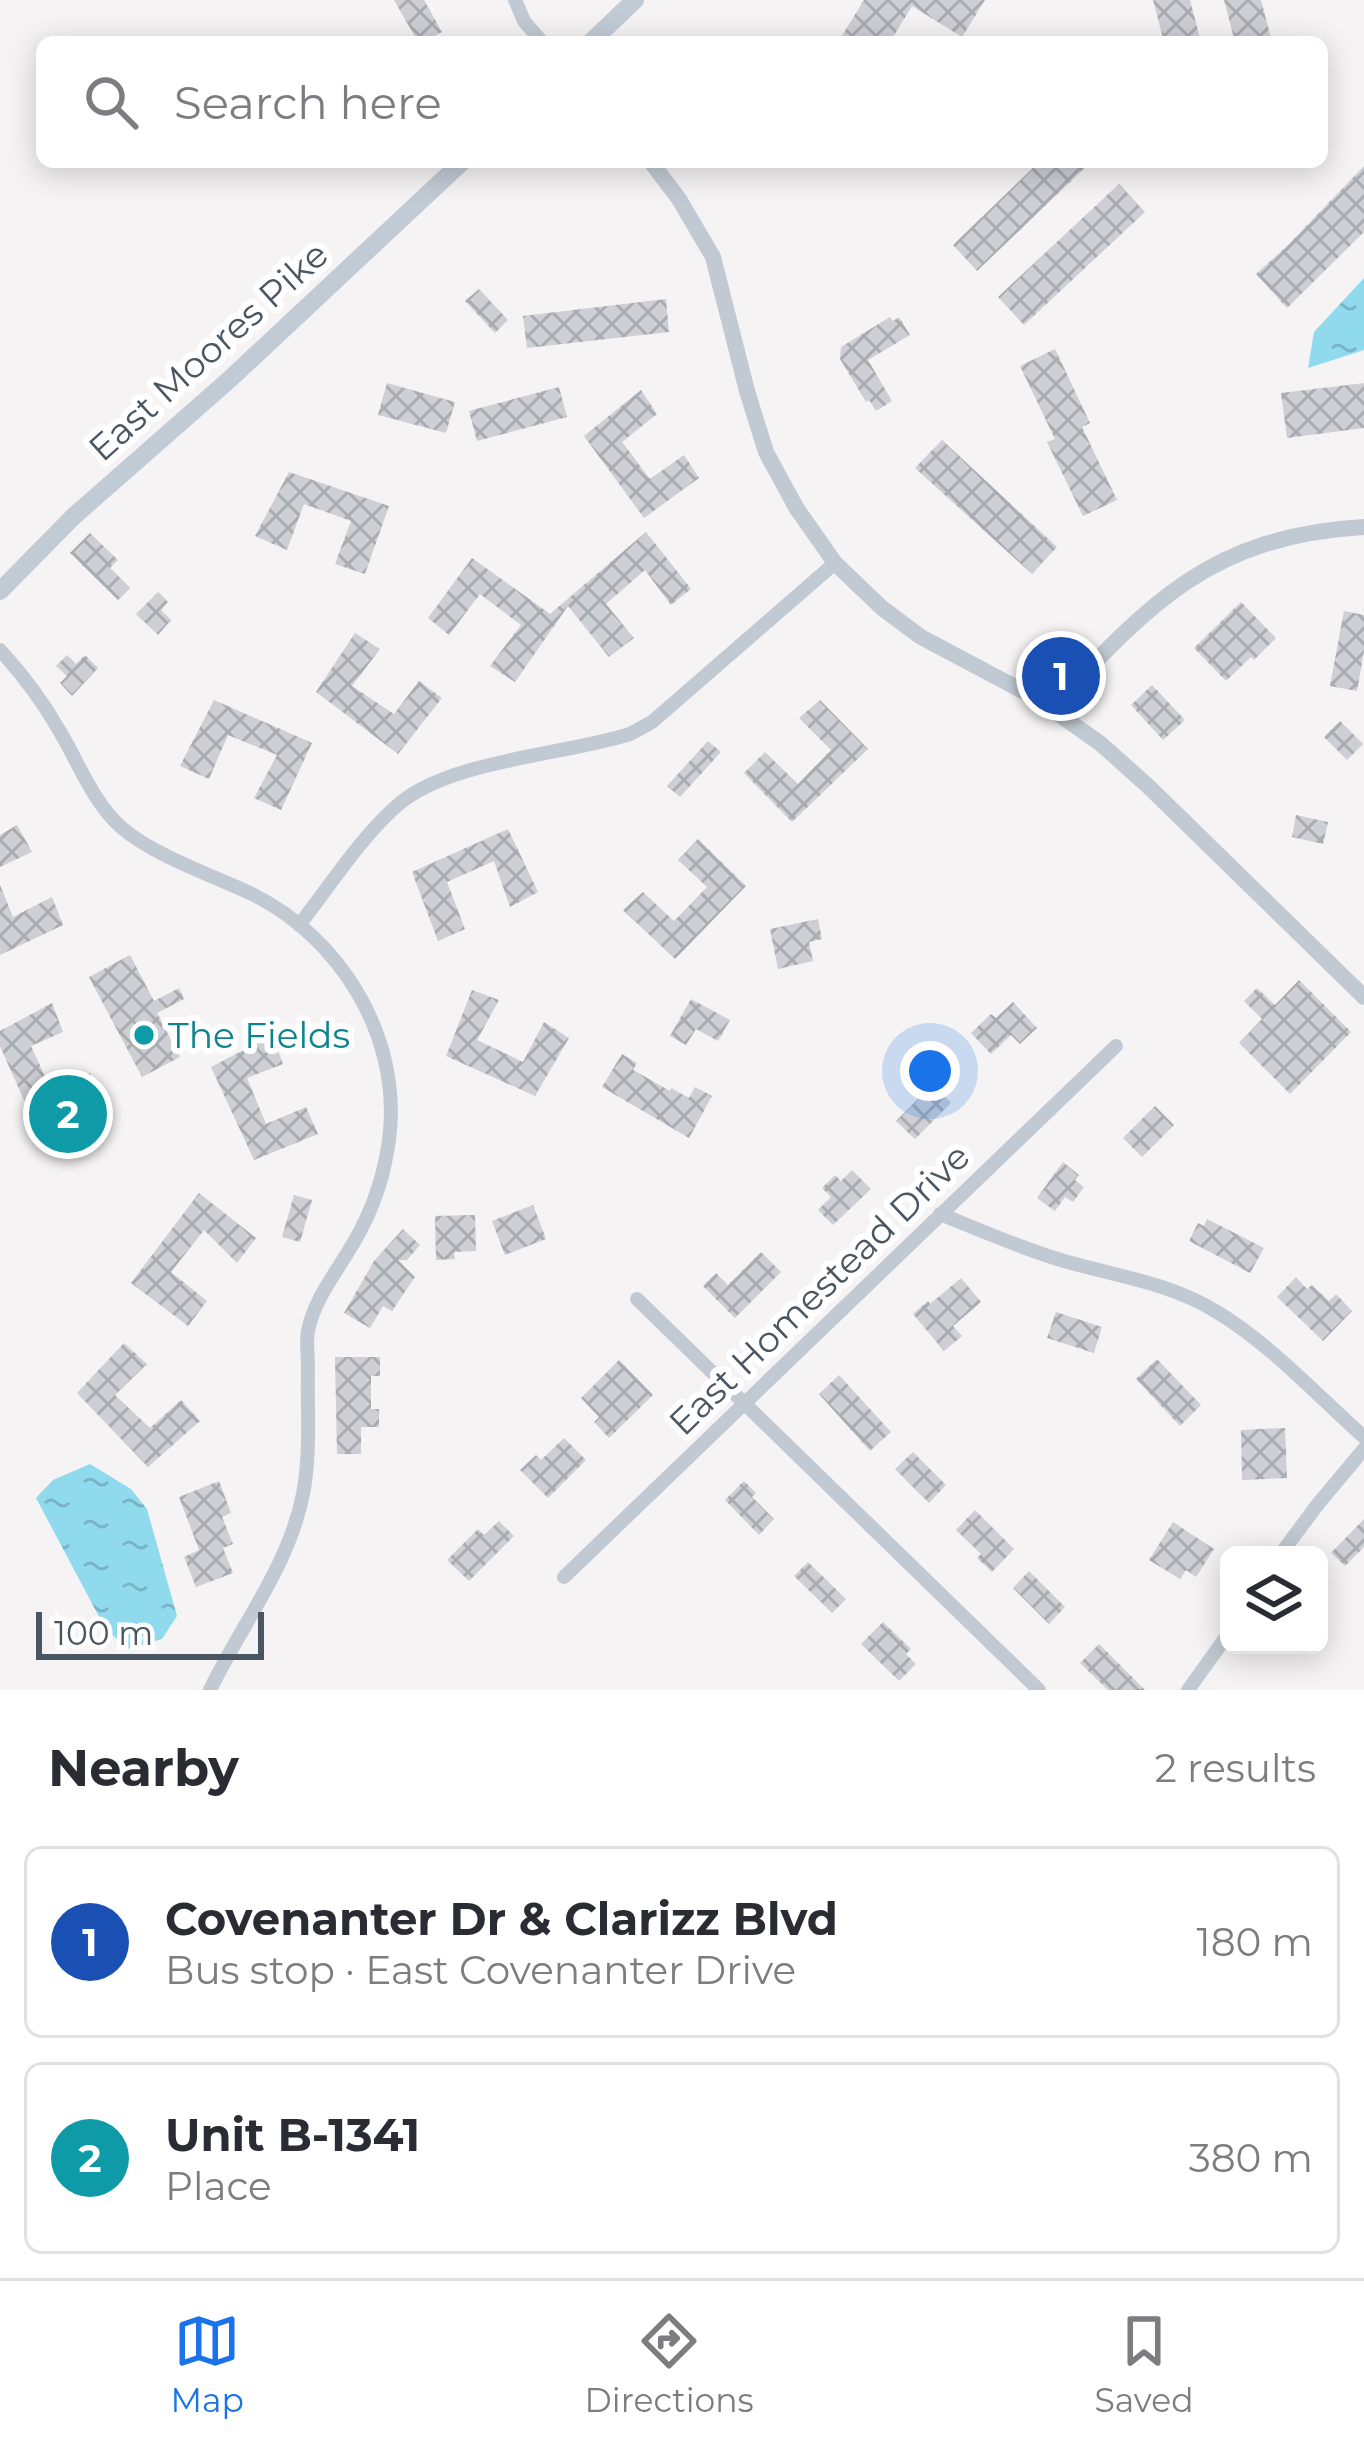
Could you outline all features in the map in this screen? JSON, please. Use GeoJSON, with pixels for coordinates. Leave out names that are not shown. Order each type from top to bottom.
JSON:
{"type":"FeatureCollection","features":[{"type":"Feature","properties":{"kind":"main road"},"geometry":{"type":"LineString","coordinates":[[597,36],[635,0]]}},
{"type":"Feature","properties":{"kind":"main road","name":"East Moores Pike"},"geometry":{"type":"LineString","coordinates":[[0,591],[74,516],[230,379],[456,168]]}},
{"type":"Feature","properties":{"kind":"street"},"geometry":{"type":"LineString","coordinates":[[515,0],[537,36]]}},
{"type":"Feature","properties":{"kind":"street"},"geometry":{"type":"LineString","coordinates":[[656,168],[713,257],[766,452],[797,509],[836,563],[882,608],[921,637],[1052,708],[1101,744],[1364,997]]}},
{"type":"Feature","properties":{"kind":"street"},"geometry":{"type":"LineString","coordinates":[[1052,708],[1145,612],[1199,573],[1234,555],[1300,534],[1364,527]]}},
{"type":"Feature","properties":{"kind":"street"},"geometry":{"type":"LineString","coordinates":[[299,925],[375,830],[418,790],[454,775],[630,734],[652,722],[836,563]]}},
{"type":"Feature","properties":{"kind":"street"},"geometry":{"type":"LineString","coordinates":[[0,650],[33,686],[105,811],[127,832],[252,895],[299,925],[336,961],[370,1016],[388,1076],[390,1131],[380,1185],[308,1330],[306,1477],[294,1532],[210,1690]]}},
{"type":"Feature","properties":{"kind":"street","name":"East Homestead Drive"},"geometry":{"type":"LineString","coordinates":[[564,1577],[1116,1046]]}},
{"type":"Feature","properties":{"kind":"street"},"geometry":{"type":"LineString","coordinates":[[940,1214],[1055,1258],[1157,1284],[1196,1300],[1254,1339],[1364,1437]]}},
{"type":"Feature","properties":{"kind":"street"},"geometry":{"type":"LineString","coordinates":[[638,1299],[1039,1690]]}},
{"type":"Feature","properties":{"kind":"street"},"geometry":{"type":"LineString","coordinates":[[1287,1546],[1364,1449]]}},
{"type":"Feature","properties":{"kind":"street"},"geometry":{"type":"LineString","coordinates":[[1188,1690],[1220,1646]]}},
{"type":"Feature","properties":{"kind":"water"},"geometry":{"type":"Polygon","coordinates":[[[1364,278],[1364,350],[1308,368],[1314,332],[1364,278]]]}},
{"type":"Feature","properties":{"kind":"water"},"geometry":{"type":"Polygon","coordinates":[[[90,1464],[131,1489],[147,1509],[177,1616],[162,1639],[128,1649],[105,1628],[36,1498],[53,1480],[90,1464]]]}},
{"type":"Feature","properties":{"kind":"building"},"geometry":{"type":"Polygon","coordinates":[[[394,0],[424,0],[442,32],[415,36],[394,0]]]}},
{"type":"Feature","properties":{"kind":"building"},"geometry":{"type":"Polygon","coordinates":[[[864,0],[985,0],[963,36],[912,6],[894,36],[842,36],[864,0]]]}},
{"type":"Feature","properties":{"kind":"building"},"geometry":{"type":"Polygon","coordinates":[[[1153,0],[1190,0],[1199,36],[1162,36],[1153,0]]]}},
{"type":"Feature","properties":{"kind":"building"},"geometry":{"type":"Polygon","coordinates":[[[1224,0],[1261,0],[1270,36],[1233,36],[1224,0]]]}},
{"type":"Feature","properties":{"kind":"building"},"geometry":{"type":"Polygon","coordinates":[[[1364,166],[1364,232],[1287,308],[1256,274],[1364,166]]]}},
{"type":"Feature","properties":{"kind":"building"},"geometry":{"type":"Polygon","coordinates":[[[1033,168],[1085,168],[977,271],[953,245],[1033,168]]]}},
{"type":"Feature","properties":{"kind":"building"},"geometry":{"type":"Polygon","coordinates":[[[1119,184],[1145,212],[1024,325],[998,297],[1119,184]]]}},
{"type":"Feature","properties":{"kind":"building"},"geometry":{"type":"Polygon","coordinates":[[[479,289],[508,320],[495,333],[465,301],[479,289]]]}},
{"type":"Feature","properties":{"kind":"building"},"geometry":{"type":"Polygon","coordinates":[[[666,299],[669,332],[527,348],[523,316],[666,299]]]}},
{"type":"Feature","properties":{"kind":"building"},"geometry":{"type":"Polygon","coordinates":[[[890,317],[893,321],[899,317],[910,335],[868,360],[892,401],[876,411],[840,359],[841,347],[890,317]]]}},
{"type":"Feature","properties":{"kind":"building"},"geometry":{"type":"Polygon","coordinates":[[[1055,349],[1090,423],[1082,427],[1117,500],[1083,516],[1047,442],[1055,439],[1020,366],[1055,349]]]}},
{"type":"Feature","properties":{"kind":"building"},"geometry":{"type":"Polygon","coordinates":[[[387,383],[455,402],[446,433],[378,415],[387,383]]]}},
{"type":"Feature","properties":{"kind":"building"},"geometry":{"type":"Polygon","coordinates":[[[1364,383],[1364,428],[1287,438],[1281,393],[1364,383]]]}},
{"type":"Feature","properties":{"kind":"building"},"geometry":{"type":"Polygon","coordinates":[[[559,387],[567,417],[477,441],[469,411],[559,387]]]}},
{"type":"Feature","properties":{"kind":"building"},"geometry":{"type":"Polygon","coordinates":[[[641,390],[657,414],[622,442],[650,479],[684,455],[699,478],[644,518],[584,436],[641,390]]]}},
{"type":"Feature","properties":{"kind":"building"},"geometry":{"type":"Polygon","coordinates":[[[942,440],[1057,547],[1032,574],[915,468],[942,440]]]}},
{"type":"Feature","properties":{"kind":"building"},"geometry":{"type":"Polygon","coordinates":[[[289,472],[389,506],[365,574],[335,564],[351,521],[304,504],[287,550],[255,536],[289,472]]]}},
{"type":"Feature","properties":{"kind":"building"},"geometry":{"type":"Polygon","coordinates":[[[646,532],[691,589],[671,605],[645,570],[606,604],[634,638],[609,657],[568,606],[515,682],[490,666],[521,625],[480,594],[449,635],[428,618],[472,558],[550,614],[646,532]]]}},
{"type":"Feature","properties":{"kind":"building"},"geometry":{"type":"Polygon","coordinates":[[[90,533],[118,560],[110,568],[130,588],[118,600],[70,553],[90,533]]]}},
{"type":"Feature","properties":{"kind":"building"},"geometry":{"type":"Polygon","coordinates":[[[158,592],[168,602],[161,610],[171,620],[158,635],[136,614],[158,592]]]}},
{"type":"Feature","properties":{"kind":"building"},"geometry":{"type":"Polygon","coordinates":[[[1241,602],[1276,638],[1226,681],[1194,648],[1241,602]]]}},
{"type":"Feature","properties":{"kind":"building"},"geometry":{"type":"Polygon","coordinates":[[[1344,611],[1364,615],[1357,691],[1330,686],[1344,611]]]}},
{"type":"Feature","properties":{"kind":"building"},"geometry":{"type":"Polygon","coordinates":[[[355,633],[380,649],[352,686],[394,714],[419,681],[442,698],[398,754],[316,692],[355,633]]]}},
{"type":"Feature","properties":{"kind":"building"},"geometry":{"type":"Polygon","coordinates":[[[67,655],[76,664],[85,655],[98,668],[72,696],[60,683],[67,676],[56,666],[67,655]]]}},
{"type":"Feature","properties":{"kind":"building"},"geometry":{"type":"Polygon","coordinates":[[[1152,685],[1185,720],[1163,740],[1131,705],[1152,685]]]}},
{"type":"Feature","properties":{"kind":"building"},"geometry":{"type":"Polygon","coordinates":[[[214,700],[312,743],[281,810],[254,798],[277,755],[228,735],[209,779],[180,766],[214,700]]]}},
{"type":"Feature","properties":{"kind":"building"},"geometry":{"type":"Polygon","coordinates":[[[820,700],[868,749],[792,822],[744,773],[765,752],[798,784],[831,750],[799,718],[820,700]]]}},
{"type":"Feature","properties":{"kind":"building"},"geometry":{"type":"Polygon","coordinates":[[[1340,721],[1363,744],[1347,760],[1324,737],[1340,721]]]}},
{"type":"Feature","properties":{"kind":"building"},"geometry":{"type":"Polygon","coordinates":[[[708,741],[721,752],[680,797],[667,786],[708,741]]]}},
{"type":"Feature","properties":{"kind":"building"},"geometry":{"type":"Polygon","coordinates":[[[1296,815],[1328,822],[1323,844],[1292,837],[1296,815]]]}},
{"type":"Feature","properties":{"kind":"building"},"geometry":{"type":"Polygon","coordinates":[[[17,825],[32,852],[0,867],[0,835],[17,825]]]}},
{"type":"Feature","properties":{"kind":"building"},"geometry":{"type":"Polygon","coordinates":[[[508,829],[538,892],[510,907],[494,861],[447,882],[465,929],[438,941],[412,872],[508,829]]]}},
{"type":"Feature","properties":{"kind":"building"},"geometry":{"type":"Polygon","coordinates":[[[698,839],[746,886],[675,959],[623,910],[643,892],[674,921],[707,887],[678,860],[698,839]]]}},
{"type":"Feature","properties":{"kind":"building"},"geometry":{"type":"Polygon","coordinates":[[[0,885],[13,917],[52,897],[63,925],[0,955],[0,885]]]}},
{"type":"Feature","properties":{"kind":"building"},"geometry":{"type":"Polygon","coordinates":[[[818,919],[822,939],[809,942],[813,961],[778,969],[770,929],[818,919]]]}},
{"type":"Feature","properties":{"kind":"building","name":"The Fields"},"geometry":{"type":"Polygon","coordinates":[[[130,955],[154,1001],[179,988],[184,999],[157,1013],[180,1057],[142,1077],[89,977],[130,955]]]}},
{"type":"Feature","properties":{"kind":"building"},"geometry":{"type":"Polygon","coordinates":[[[1299,980],[1351,1032],[1290,1094],[1239,1043],[1262,1019],[1244,1001],[1257,988],[1275,1005],[1299,980]]]}},
{"type":"Feature","properties":{"kind":"building"},"geometry":{"type":"Polygon","coordinates":[[[472,990],[499,1000],[477,1040],[523,1062],[544,1022],[569,1038],[535,1096],[446,1056],[472,990]]]}},
{"type":"Feature","properties":{"kind":"building"},"geometry":{"type":"Polygon","coordinates":[[[691,999],[730,1020],[718,1041],[696,1029],[686,1045],[670,1036],[691,999]]]}},
{"type":"Feature","properties":{"kind":"building"},"geometry":{"type":"Polygon","coordinates":[[[1013,1002],[1037,1028],[1020,1044],[1011,1035],[991,1054],[971,1033],[1013,1002]]]}},
{"type":"Feature","properties":{"kind":"building"},"geometry":{"type":"Polygon","coordinates":[[[52,1003],[63,1032],[31,1046],[52,1092],[90,1073],[98,1102],[74,1111],[76,1116],[64,1121],[62,1116],[35,1125],[0,1046],[0,1031],[52,1003]]]}},
{"type":"Feature","properties":{"kind":"building"},"geometry":{"type":"Polygon","coordinates":[[[272,1035],[283,1064],[247,1078],[266,1124],[306,1107],[318,1134],[254,1160],[211,1067],[272,1035]]]}},
{"type":"Feature","properties":{"kind":"building"},"geometry":{"type":"Polygon","coordinates":[[[622,1054],[637,1063],[633,1070],[670,1091],[689,1098],[695,1087],[712,1096],[689,1138],[602,1087],[622,1054]]]}},
{"type":"Feature","properties":{"kind":"building"},"geometry":{"type":"Polygon","coordinates":[[[933,1084],[951,1103],[915,1139],[896,1121],[933,1084]]]}},
{"type":"Feature","properties":{"kind":"building"},"geometry":{"type":"Polygon","coordinates":[[[1155,1106],[1174,1125],[1142,1157],[1123,1138],[1155,1106]]]}},
{"type":"Feature","properties":{"kind":"building"},"geometry":{"type":"Polygon","coordinates":[[[1063,1162],[1079,1175],[1075,1180],[1084,1187],[1073,1202],[1065,1197],[1055,1211],[1037,1198],[1063,1162]]]}},
{"type":"Feature","properties":{"kind":"building"},"geometry":{"type":"Polygon","coordinates":[[[852,1170],[871,1189],[833,1225],[818,1210],[831,1197],[822,1188],[835,1175],[841,1181],[852,1170]]]}},
{"type":"Feature","properties":{"kind":"building"},"geometry":{"type":"Polygon","coordinates":[[[199,1193],[256,1238],[237,1263],[204,1230],[171,1272],[207,1301],[188,1326],[131,1283],[199,1193]]]}},
{"type":"Feature","properties":{"kind":"building"},"geometry":{"type":"Polygon","coordinates":[[[294,1195],[312,1200],[300,1242],[282,1237],[294,1195]]]}},
{"type":"Feature","properties":{"kind":"building"},"geometry":{"type":"Polygon","coordinates":[[[533,1205],[546,1239],[505,1255],[492,1221],[533,1205]]]}},
{"type":"Feature","properties":{"kind":"building"},"geometry":{"type":"Polygon","coordinates":[[[475,1215],[476,1251],[454,1252],[455,1259],[436,1260],[435,1216],[475,1215]]]}},
{"type":"Feature","properties":{"kind":"building"},"geometry":{"type":"Polygon","coordinates":[[[1207,1219],[1264,1248],[1250,1273],[1189,1241],[1198,1223],[1204,1226],[1207,1219]]]}},
{"type":"Feature","properties":{"kind":"building"},"geometry":{"type":"Polygon","coordinates":[[[403,1229],[420,1245],[407,1260],[398,1260],[415,1277],[392,1311],[383,1306],[370,1328],[344,1313],[374,1261],[403,1229]]]}},
{"type":"Feature","properties":{"kind":"building"},"geometry":{"type":"Polygon","coordinates":[[[761,1252],[781,1272],[735,1318],[703,1286],[716,1273],[728,1285],[761,1252]]]}},
{"type":"Feature","properties":{"kind":"building"},"geometry":{"type":"Polygon","coordinates":[[[1296,1277],[1329,1301],[1336,1294],[1352,1311],[1323,1341],[1277,1297],[1296,1277]]]}},
{"type":"Feature","properties":{"kind":"building"},"geometry":{"type":"Polygon","coordinates":[[[961,1278],[981,1302],[953,1326],[962,1336],[944,1351],[913,1314],[961,1278]]]}},
{"type":"Feature","properties":{"kind":"building"},"geometry":{"type":"Polygon","coordinates":[[[1056,1312],[1102,1327],[1094,1353],[1047,1338],[1056,1312]]]}},
{"type":"Feature","properties":{"kind":"building"},"geometry":{"type":"Polygon","coordinates":[[[124,1343],[147,1364],[115,1395],[150,1428],[181,1400],[200,1421],[148,1467],[77,1393],[124,1343]]]}},
{"type":"Feature","properties":{"kind":"building"},"geometry":{"type":"Polygon","coordinates":[[[335,1357],[380,1357],[380,1376],[371,1376],[371,1409],[379,1409],[379,1427],[361,1427],[361,1454],[337,1454],[335,1357]]]}},
{"type":"Feature","properties":{"kind":"building"},"geometry":{"type":"Polygon","coordinates":[[[1157,1359],[1201,1405],[1180,1426],[1136,1379],[1157,1359]]]}},
{"type":"Feature","properties":{"kind":"building"},"geometry":{"type":"Polygon","coordinates":[[[619,1360],[653,1395],[609,1438],[594,1422],[599,1417],[581,1398],[619,1360]]]}},
{"type":"Feature","properties":{"kind":"building"},"geometry":{"type":"Polygon","coordinates":[[[839,1375],[891,1432],[870,1451],[819,1394],[839,1375]]]}},
{"type":"Feature","properties":{"kind":"building"},"geometry":{"type":"Polygon","coordinates":[[[1285,1428],[1287,1478],[1242,1480],[1241,1430],[1285,1428]]]}},
{"type":"Feature","properties":{"kind":"building"},"geometry":{"type":"Polygon","coordinates":[[[564,1438],[586,1460],[548,1498],[520,1470],[536,1455],[541,1460],[564,1438]]]}},
{"type":"Feature","properties":{"kind":"building"},"geometry":{"type":"Polygon","coordinates":[[[913,1452],[946,1485],[929,1503],[895,1469],[913,1452]]]}},
{"type":"Feature","properties":{"kind":"building"},"geometry":{"type":"Polygon","coordinates":[[[219,1481],[231,1513],[222,1517],[233,1544],[223,1548],[233,1573],[196,1587],[184,1557],[199,1550],[179,1497],[219,1481]]]}},
{"type":"Feature","properties":{"kind":"building"},"geometry":{"type":"Polygon","coordinates":[[[744,1481],[756,1493],[752,1497],[774,1519],[759,1535],[725,1500],[744,1481]]]}},
{"type":"Feature","properties":{"kind":"building"},"geometry":{"type":"Polygon","coordinates":[[[975,1510],[1014,1549],[992,1572],[956,1530],[975,1510]]]}},
{"type":"Feature","properties":{"kind":"building"},"geometry":{"type":"Polygon","coordinates":[[[1364,1519],[1364,1547],[1345,1566],[1331,1553],[1364,1519]]]}},
{"type":"Feature","properties":{"kind":"building"},"geometry":{"type":"Polygon","coordinates":[[[499,1521],[514,1536],[469,1581],[447,1560],[478,1529],[484,1535],[499,1521]]]}},
{"type":"Feature","properties":{"kind":"building"},"geometry":{"type":"Polygon","coordinates":[[[1173,1522],[1214,1549],[1196,1577],[1186,1570],[1180,1579],[1149,1560],[1173,1522]]]}},
{"type":"Feature","properties":{"kind":"building"},"geometry":{"type":"Polygon","coordinates":[[[808,1562],[846,1599],[832,1613],[794,1576],[808,1562]]]}},
{"type":"Feature","properties":{"kind":"building"},"geometry":{"type":"Polygon","coordinates":[[[1029,1571],[1065,1607],[1049,1624],[1013,1588],[1029,1571]]]}},
{"type":"Feature","properties":{"kind":"building"},"geometry":{"type":"Polygon","coordinates":[[[883,1622],[911,1649],[906,1654],[916,1664],[899,1681],[861,1644],[883,1622]]]}},
{"type":"Feature","properties":{"kind":"building"},"geometry":{"type":"Polygon","coordinates":[[[1099,1644],[1145,1690],[1108,1690],[1080,1663],[1099,1644]]]}},
{"type":"Feature","properties":{"kind":"place","name":"Covenanter Dr & Clarizz Blvd"},"geometry":{"type":"Point","coordinates":[1061,676]}},
{"type":"Feature","properties":{"kind":"place","name":"The Fields"},"geometry":{"type":"Point","coordinates":[144,1035]}},
{"type":"Feature","properties":{"kind":"place","name":"Unit B-1341"},"geometry":{"type":"Point","coordinates":[68,1114]}}]}
